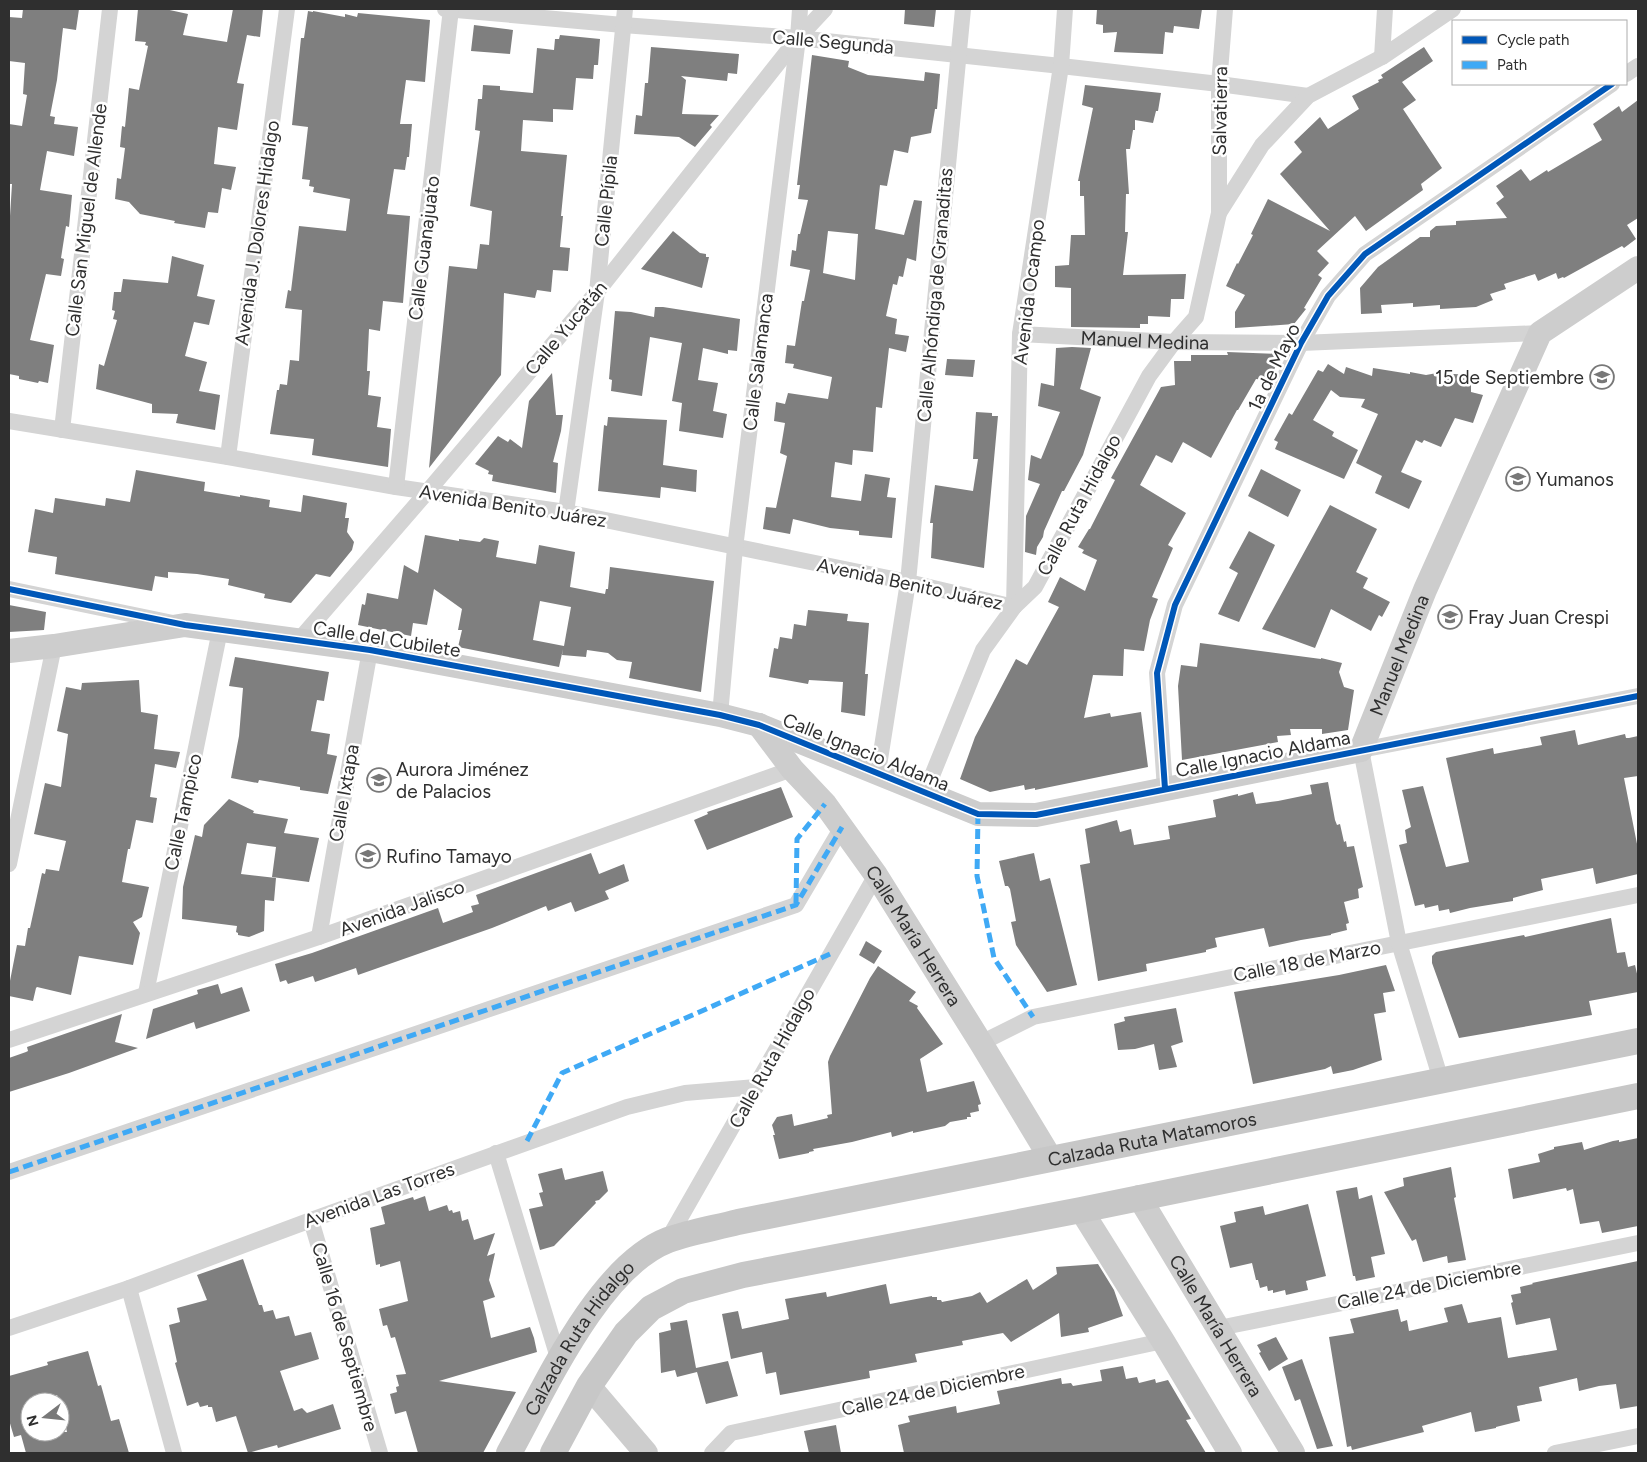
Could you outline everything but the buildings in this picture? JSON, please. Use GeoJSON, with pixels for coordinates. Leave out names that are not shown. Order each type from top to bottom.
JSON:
{"type":"FeatureCollection","features":[{"type":"Feature","properties":{"kind":"main road","name":"Calzada Ruta Matamoros"},"geometry":{"type":"LineString","coordinates":[[667,1241],[738,1222],[1638,1041]]}},
{"type":"Feature","properties":{"kind":"main road"},"geometry":{"type":"LineString","coordinates":[[1081,1210],[1638,1096]]}},
{"type":"Feature","properties":{"kind":"main road","name":"Calzada Ruta Hidalgo"},"geometry":{"type":"LineString","coordinates":[[553,1453],[589,1386],[626,1333],[651,1308],[683,1291],[744,1275],[1081,1210]]}},
{"type":"Feature","properties":{"kind":"main road","name":"Calzada Ruta Hidalgo"},"geometry":{"type":"LineString","coordinates":[[509,1453],[583,1321],[612,1283],[633,1261],[667,1241]]}},
{"type":"Feature","properties":{"kind":"street","name":"Calle San Miguel de Allende"},"geometry":{"type":"LineString","coordinates":[[62,430],[110,9]]}},
{"type":"Feature","properties":{"kind":"street","name":"Avenida J. Dolores Hidalgo"},"geometry":{"type":"LineString","coordinates":[[228,457],[287,9]]}},
{"type":"Feature","properties":{"kind":"street","name":"Calle Segunda"},"geometry":{"type":"LineString","coordinates":[[445,9],[624,17],[1220,84],[1308,96]]}},
{"type":"Feature","properties":{"kind":"street","name":"Calle Guanajuato"},"geometry":{"type":"LineString","coordinates":[[396,487],[451,9]]}},
{"type":"Feature","properties":{"kind":"street","name":"Calle Salamanca"},"geometry":{"type":"LineString","coordinates":[[720,715],[735,548],[800,9]]}},
{"type":"Feature","properties":{"kind":"street","name":"Calle Yucatán"},"geometry":{"type":"LineString","coordinates":[[299,640],[428,492],[597,292],[798,38],[825,9]]}},
{"type":"Feature","properties":{"kind":"street","name":"Calle Alhóndiga de Granaditas"},"geometry":{"type":"LineString","coordinates":[[878,772],[908,582],[963,9]]}},
{"type":"Feature","properties":{"kind":"street","name":"Avenida Ocampo"},"geometry":{"type":"LineString","coordinates":[[1014,607],[1020,334],[1060,66],[1064,9]]}},
{"type":"Feature","properties":{"kind":"street","name":"Salvatierra"},"geometry":{"type":"LineString","coordinates":[[1219,213],[1220,84],[1225,9]]}},
{"type":"Feature","properties":{"kind":"street"},"geometry":{"type":"LineString","coordinates":[[1382,57],[1385,9]]}},
{"type":"Feature","properties":{"kind":"street"},"geometry":{"type":"LineString","coordinates":[[1219,213],[1262,146],[1308,96],[1382,57],[1453,9]]}},
{"type":"Feature","properties":{"kind":"street","name":"Calle Pípila"},"geometry":{"type":"LineString","coordinates":[[566,512],[597,292],[624,17]]}},
{"type":"Feature","properties":{"kind":"street"},"geometry":{"type":"LineString","coordinates":[[1627,73],[1638,66]]}},
{"type":"Feature","properties":{"kind":"street","name":"1a de Mayo"},"geometry":{"type":"LineString","coordinates":[[1165,789],[1157,673],[1175,605],[1301,343],[1328,296],[1366,254],[1611,85]]}},
{"type":"Feature","properties":{"kind":"street","name":"Calle Ruta Hidalgo"},"geometry":{"type":"LineString","coordinates":[[925,793],[983,650],[1014,607],[1035,587],[1149,376],[1174,342],[1196,317],[1219,213]]}},
{"type":"Feature","properties":{"kind":"street"},"geometry":{"type":"LineString","coordinates":[[1540,333],[1638,268]]}},
{"type":"Feature","properties":{"kind":"street","name":"Manuel Medina"},"geometry":{"type":"LineString","coordinates":[[1020,334],[1174,342],[1301,343],[1540,333],[1425,590],[1361,750]]}},
{"type":"Feature","properties":{"kind":"street","name":"Avenida Benito Juárez"},"geometry":{"type":"LineString","coordinates":[[9,421],[396,487],[566,512],[908,582],[1014,607]]}},
{"type":"Feature","properties":{"kind":"street","name":"Calle del Cubilete"},"geometry":{"type":"LineString","coordinates":[[9,589],[185,625],[370,650],[720,715],[759,724]]}},
{"type":"Feature","properties":{"kind":"street"},"geometry":{"type":"LineString","coordinates":[[9,651],[54,646],[185,625]]}},
{"type":"Feature","properties":{"kind":"street","name":"Calle Tampico"},"geometry":{"type":"LineString","coordinates":[[146,994],[220,630]]}},
{"type":"Feature","properties":{"kind":"street"},"geometry":{"type":"LineString","coordinates":[[9,864],[54,646]]}},
{"type":"Feature","properties":{"kind":"street","name":"Calle Ixtapa"},"geometry":{"type":"LineString","coordinates":[[319,937],[370,650]]}},
{"type":"Feature","properties":{"kind":"street","name":"Calle Ignacio Aldama"},"geometry":{"type":"LineString","coordinates":[[759,724],[978,814],[1036,815],[1638,696]]}},
{"type":"Feature","properties":{"kind":"street","name":"Calle María Herrera"},"geometry":{"type":"LineString","coordinates":[[759,724],[792,769],[825,804],[876,875],[1051,1159]]}},
{"type":"Feature","properties":{"kind":"street"},"geometry":{"type":"LineString","coordinates":[[1361,750],[1399,943],[1441,1080]]}},
{"type":"Feature","properties":{"kind":"street","name":"Avenida Jalisco"},"geometry":{"type":"LineString","coordinates":[[9,1040],[319,937],[792,769]]}},
{"type":"Feature","properties":{"kind":"street"},"geometry":{"type":"LineString","coordinates":[[9,1172],[796,905],[842,827]]}},
{"type":"Feature","properties":{"kind":"street","name":"Calle Ruta Hidalgo"},"geometry":{"type":"LineString","coordinates":[[667,1241],[876,875]]}},
{"type":"Feature","properties":{"kind":"street","name":"Calle 18 de Marzo"},"geometry":{"type":"LineString","coordinates":[[981,1043],[1033,1017],[1638,895]]}},
{"type":"Feature","properties":{"kind":"street","name":"Avenida Las Torres"},"geometry":{"type":"LineString","coordinates":[[9,1328],[129,1288],[311,1220],[628,1107],[685,1093],[756,1087]]}},
{"type":"Feature","properties":{"kind":"street"},"geometry":{"type":"LineString","coordinates":[[496,1153],[560,1361]]}},
{"type":"Feature","properties":{"kind":"street","name":"Calle María Herrera"},"geometry":{"type":"LineString","coordinates":[[1139,1198],[1293,1453]]}},
{"type":"Feature","properties":{"kind":"street"},"geometry":{"type":"LineString","coordinates":[[1081,1210],[1230,1453]]}},
{"type":"Feature","properties":{"kind":"street","name":"Calle 16 de Septiembre"},"geometry":{"type":"LineString","coordinates":[[311,1220],[380,1453]]}},
{"type":"Feature","properties":{"kind":"street","name":"Calle 24 de Diciembre"},"geometry":{"type":"LineString","coordinates":[[1219,1328],[1638,1243]]}},
{"type":"Feature","properties":{"kind":"street"},"geometry":{"type":"LineString","coordinates":[[129,1288],[174,1453]]}},
{"type":"Feature","properties":{"kind":"street","name":"Calle 24 de Diciembre"},"geometry":{"type":"LineString","coordinates":[[712,1453],[731,1433],[1163,1341]]}},
{"type":"Feature","properties":{"kind":"street"},"geometry":{"type":"LineString","coordinates":[[589,1386],[646,1453]]}},
{"type":"Feature","properties":{"kind":"street"},"geometry":{"type":"LineString","coordinates":[[1555,1453],[1638,1436]]}},
{"type":"Feature","properties":{"kind":"marked path"},"geometry":{"type":"LineString","coordinates":[[796,903],[797,839],[825,804]]}},
{"type":"Feature","properties":{"kind":"marked path"},"geometry":{"type":"LineString","coordinates":[[978,814],[977,876],[994,958],[1033,1017]]}},
{"type":"Feature","properties":{"kind":"marked path"},"geometry":{"type":"LineString","coordinates":[[9,1172],[796,905],[842,827]]}},
{"type":"Feature","properties":{"kind":"marked path"},"geometry":{"type":"LineString","coordinates":[[527,1141],[562,1073],[830,954]]}},
{"type":"Feature","properties":{"kind":"cycle path"},"geometry":{"type":"LineString","coordinates":[[1165,789],[1157,673],[1175,605],[1301,343],[1328,296],[1365,254],[1611,85]]}},
{"type":"Feature","properties":{"kind":"cycle path"},"geometry":{"type":"LineString","coordinates":[[9,589],[185,625],[370,650],[720,715],[759,725],[978,814],[1036,815],[1638,696]]}},
{"type":"Feature","properties":{"kind":"place","name":"15 de Septiembre"},"geometry":{"type":"Point","coordinates":[1602,377]}},
{"type":"Feature","properties":{"kind":"place","name":"Yumanos"},"geometry":{"type":"Point","coordinates":[1518,479]}},
{"type":"Feature","properties":{"kind":"place","name":"Fray Juan Crespi"},"geometry":{"type":"Point","coordinates":[1450,617]}},
{"type":"Feature","properties":{"kind":"place","name":"Aurora Jiménez de Palacios"},"geometry":{"type":"Point","coordinates":[379,780]}},
{"type":"Feature","properties":{"kind":"place","name":"Rufino Tamayo"},"geometry":{"type":"Point","coordinates":[368,856]}}]}
